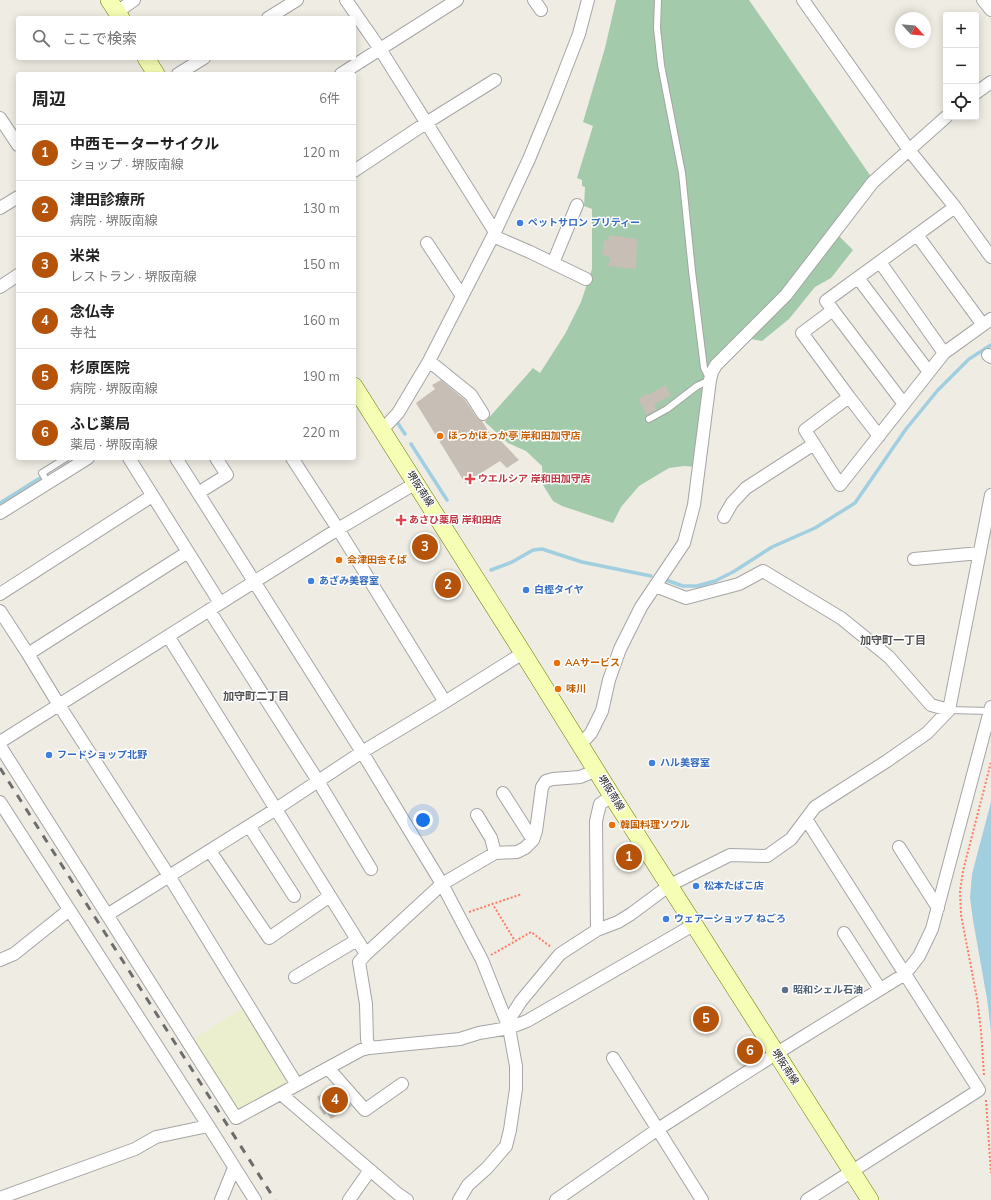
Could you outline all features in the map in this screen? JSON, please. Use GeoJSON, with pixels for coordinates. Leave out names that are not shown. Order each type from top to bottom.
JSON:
{"type":"FeatureCollection","features":[{"type":"Feature","properties":{"kind":"main road"},"geometry":{"type":"LineString","coordinates":[[147,60],[155,72]]}},
{"type":"Feature","properties":{"kind":"main road","name":"堺阪南線"},"geometry":{"type":"LineString","coordinates":[[356,389],[581,744],[612,796],[870,1200]]}},
{"type":"Feature","properties":{"kind":"street"},"geometry":{"type":"LineString","coordinates":[[115,10],[134,0]]}},
{"type":"Feature","properties":{"kind":"street"},"geometry":{"type":"LineString","coordinates":[[271,16],[297,0]]}},
{"type":"Feature","properties":{"kind":"street"},"geometry":{"type":"LineString","coordinates":[[346,0],[380,49],[494,234],[586,279]]}},
{"type":"Feature","properties":{"kind":"street"},"geometry":{"type":"LineString","coordinates":[[344,72],[457,0]]}},
{"type":"Feature","properties":{"kind":"street"},"geometry":{"type":"LineString","coordinates":[[382,430],[398,413],[429,361],[494,234],[554,101],[579,34],[588,0]]}},
{"type":"Feature","properties":{"kind":"street"},"geometry":{"type":"LineString","coordinates":[[803,0],[909,150],[955,207],[991,257]]}},
{"type":"Feature","properties":{"kind":"street"},"geometry":{"type":"LineString","coordinates":[[983,0],[991,10]]}},
{"type":"Feature","properties":{"kind":"street"},"geometry":{"type":"LineString","coordinates":[[181,72],[201,60]]}},
{"type":"Feature","properties":{"kind":"street"},"geometry":{"type":"LineString","coordinates":[[356,170],[426,123],[495,80]]}},
{"type":"Feature","properties":{"kind":"street"},"geometry":{"type":"LineString","coordinates":[[979,92],[991,82]]}},
{"type":"Feature","properties":{"kind":"street"},"geometry":{"type":"LineString","coordinates":[[0,118],[4,132],[16,143]]}},
{"type":"Feature","properties":{"kind":"street"},"geometry":{"type":"LineString","coordinates":[[581,744],[591,733],[602,711],[609,680],[620,649],[641,607],[684,543],[694,505],[710,380],[716,365],[786,295],[872,182],[943,120]]}},
{"type":"Feature","properties":{"kind":"street"},"geometry":{"type":"LineString","coordinates":[[0,208],[16,198]]}},
{"type":"Feature","properties":{"kind":"street"},"geometry":{"type":"LineString","coordinates":[[553,263],[577,205]]}},
{"type":"Feature","properties":{"kind":"street"},"geometry":{"type":"LineString","coordinates":[[904,404],[826,301],[955,207]]}},
{"type":"Feature","properties":{"kind":"street"},"geometry":{"type":"LineString","coordinates":[[848,397],[805,430],[840,485],[944,353],[987,322],[917,235]]}},
{"type":"Feature","properties":{"kind":"street"},"geometry":{"type":"LineString","coordinates":[[427,250],[462,296]]}},
{"type":"Feature","properties":{"kind":"street"},"geometry":{"type":"LineString","coordinates":[[880,262],[944,353]]}},
{"type":"Feature","properties":{"kind":"street"},"geometry":{"type":"LineString","coordinates":[[0,287],[16,276]]}},
{"type":"Feature","properties":{"kind":"street"},"geometry":{"type":"LineString","coordinates":[[858,278],[929,372]]}},
{"type":"Feature","properties":{"kind":"street"},"geometry":{"type":"LineString","coordinates":[[833,310],[802,333],[848,397],[879,436]]}},
{"type":"Feature","properties":{"kind":"street"},"geometry":{"type":"LineString","coordinates":[[429,361],[471,394],[483,414]]}},
{"type":"Feature","properties":{"kind":"street"},"geometry":{"type":"LineString","coordinates":[[724,517],[732,503],[746,488],[814,444]]}},
{"type":"Feature","properties":{"kind":"street"},"geometry":{"type":"LineString","coordinates":[[0,513],[85,460]]}},
{"type":"Feature","properties":{"kind":"street"},"geometry":{"type":"LineString","coordinates":[[130,460],[220,603]]}},
{"type":"Feature","properties":{"kind":"street"},"geometry":{"type":"LineString","coordinates":[[177,460],[362,752],[442,884],[482,960],[508,1026],[516,1066],[516,1089],[506,1146],[487,1168],[468,1184],[460,1200]]}},
{"type":"Feature","properties":{"kind":"street"},"geometry":{"type":"LineString","coordinates":[[198,493],[227,475],[217,460]]}},
{"type":"Feature","properties":{"kind":"street"},"geometry":{"type":"LineString","coordinates":[[293,460],[338,529],[445,702]]}},
{"type":"Feature","properties":{"kind":"street"},"geometry":{"type":"LineString","coordinates":[[0,742],[338,529],[416,483]]}},
{"type":"Feature","properties":{"kind":"street"},"geometry":{"type":"LineString","coordinates":[[508,1026],[521,1001],[560,954],[596,930],[618,922],[631,914],[670,885],[730,855],[768,856],[791,839],[815,807],[887,761],[927,733],[949,710],[991,495]]}},
{"type":"Feature","properties":{"kind":"street"},"geometry":{"type":"LineString","coordinates":[[0,594],[152,496]]}},
{"type":"Feature","properties":{"kind":"street"},"geometry":{"type":"LineString","coordinates":[[28,654],[188,552]]}},
{"type":"Feature","properties":{"kind":"street"},"geometry":{"type":"LineString","coordinates":[[914,559],[980,553]]}},
{"type":"Feature","properties":{"kind":"street"},"geometry":{"type":"LineString","coordinates":[[655,586],[686,598],[739,584],[763,571],[841,618],[889,657],[931,705],[949,710]]}},
{"type":"Feature","properties":{"kind":"street"},"geometry":{"type":"LineString","coordinates":[[210,610],[318,781],[371,869]]}},
{"type":"Feature","properties":{"kind":"street"},"geometry":{"type":"LineString","coordinates":[[0,611],[28,654],[58,705],[169,876],[297,1085]]}},
{"type":"Feature","properties":{"kind":"street"},"geometry":{"type":"LineString","coordinates":[[168,636],[366,954]]}},
{"type":"Feature","properties":{"kind":"street"},"geometry":{"type":"LineString","coordinates":[[107,915],[276,809],[362,752],[523,653]]}},
{"type":"Feature","properties":{"kind":"street"},"geometry":{"type":"LineString","coordinates":[[556,1200],[658,1129],[905,974],[919,956],[932,929],[990,715]]}},
{"type":"Feature","properties":{"kind":"street"},"geometry":{"type":"LineString","coordinates":[[0,746],[236,1118],[361,1050],[460,1039],[527,1021],[695,924]]}},
{"type":"Feature","properties":{"kind":"street"},"geometry":{"type":"LineString","coordinates":[[369,1048],[367,1039],[366,1004],[359,962],[442,884],[495,853],[517,852],[526,848],[533,840],[536,830],[542,786],[546,781],[580,777],[597,770]]}},
{"type":"Feature","properties":{"kind":"street"},"geometry":{"type":"LineString","coordinates":[[503,793],[533,840]]}},
{"type":"Feature","properties":{"kind":"street"},"geometry":{"type":"LineString","coordinates":[[596,930],[596,821],[600,804],[612,796]]}},
{"type":"Feature","properties":{"kind":"street"},"geometry":{"type":"LineString","coordinates":[[0,802],[255,1200]]}},
{"type":"Feature","properties":{"kind":"street"},"geometry":{"type":"LineString","coordinates":[[806,820],[979,1090],[807,1200]]}},
{"type":"Feature","properties":{"kind":"street"},"geometry":{"type":"LineString","coordinates":[[477,822],[491,838],[495,853]]}},
{"type":"Feature","properties":{"kind":"street"},"geometry":{"type":"LineString","coordinates":[[249,826],[294,896]]}},
{"type":"Feature","properties":{"kind":"street"},"geometry":{"type":"LineString","coordinates":[[899,847],[938,908]]}},
{"type":"Feature","properties":{"kind":"street"},"geometry":{"type":"LineString","coordinates":[[210,851],[269,938],[330,896]]}},
{"type":"Feature","properties":{"kind":"street"},"geometry":{"type":"LineString","coordinates":[[0,960],[14,954],[69,910]]}},
{"type":"Feature","properties":{"kind":"street"},"geometry":{"type":"LineString","coordinates":[[844,933],[880,989]]}},
{"type":"Feature","properties":{"kind":"street"},"geometry":{"type":"LineString","coordinates":[[295,977],[357,940]]}},
{"type":"Feature","properties":{"kind":"street"},"geometry":{"type":"LineString","coordinates":[[613,1058],[702,1200]]}},
{"type":"Feature","properties":{"kind":"street"},"geometry":{"type":"LineString","coordinates":[[328,1068],[365,1110],[402,1084]]}},
{"type":"Feature","properties":{"kind":"street"},"geometry":{"type":"LineString","coordinates":[[282,1094],[406,1200]]}},
{"type":"Feature","properties":{"kind":"street"},"geometry":{"type":"LineString","coordinates":[[0,1198],[134,1149],[156,1137],[208,1126]]}},
{"type":"Feature","properties":{"kind":"street"},"geometry":{"type":"LineString","coordinates":[[220,1200],[234,1168]]}},
{"type":"Feature","properties":{"kind":"street"},"geometry":{"type":"LineString","coordinates":[[349,1200],[370,1170]]}},
{"type":"Feature","properties":{"kind":"lane"},"geometry":{"type":"LineString","coordinates":[[649,419],[667,409],[697,386],[710,380],[704,368],[682,173],[661,64],[657,28],[658,0]]}},
{"type":"Feature","properties":{"kind":"lane"},"geometry":{"type":"LineString","coordinates":[[48,483],[42,473],[63,460]]}},
{"type":"Feature","properties":{"kind":"lane"},"geometry":{"type":"LineString","coordinates":[[949,710],[990,715]]}},
{"type":"Feature","properties":{"kind":"path"},"geometry":{"type":"LineString","coordinates":[[984,1078],[977,998],[961,915],[960,891],[963,871],[991,762]]}},
{"type":"Feature","properties":{"kind":"path"},"geometry":{"type":"LineString","coordinates":[[459,916],[522,894]]}},
{"type":"Feature","properties":{"kind":"path"},"geometry":{"type":"LineString","coordinates":[[492,904],[515,942]]}},
{"type":"Feature","properties":{"kind":"path"},"geometry":{"type":"LineString","coordinates":[[482,960],[532,932],[560,954]]}},
{"type":"Feature","properties":{"kind":"path"},"geometry":{"type":"LineString","coordinates":[[986,1094],[991,1173]]}},
{"type":"Feature","properties":{"kind":"green space"},"geometry":{"type":"Polygon","coordinates":[[[616,0],[749,0],[872,178],[839,236],[853,250],[831,278],[815,287],[789,319],[762,341],[751,339],[742,333],[710,367],[703,379],[696,467],[684,466],[669,468],[639,486],[621,507],[613,523],[562,506],[553,501],[543,485],[542,466],[526,451],[508,443],[485,422],[533,368],[540,373],[565,334],[581,302],[592,269],[592,209],[584,206],[585,187],[582,186],[582,180],[577,178],[593,126],[583,122],[605,48],[616,0]]]}},
{"type":"Feature","properties":{"kind":"green space"},"geometry":{"type":"Polygon","coordinates":[[[244,1008],[291,1083],[238,1113],[191,1040],[244,1008]]]}},
{"type":"Feature","properties":{"kind":"water"},"geometry":{"type":"Polygon","coordinates":[[[991,802],[991,1031],[970,898],[972,874],[991,802]]]}},
{"type":"Feature","properties":{"kind":"building"},"geometry":{"type":"Polygon","coordinates":[[[609,235],[637,239],[636,269],[608,266],[610,258],[602,254],[604,240],[608,241],[609,235]]]}},
{"type":"Feature","properties":{"kind":"building"},"geometry":{"type":"Polygon","coordinates":[[[441,380],[465,400],[477,418],[482,421],[494,440],[499,439],[519,460],[507,468],[500,461],[465,483],[416,403],[435,389],[432,385],[441,380]]]}},
{"type":"Feature","properties":{"kind":"building"},"geometry":{"type":"Polygon","coordinates":[[[665,385],[671,395],[654,405],[657,409],[647,415],[638,399],[665,385]]]}},
{"type":"Feature","properties":{"kind":"building"},"geometry":{"type":"Polygon","coordinates":[[[334,1086],[351,1106],[331,1119],[327,1113],[324,1115],[319,1107],[322,1105],[317,1097],[334,1086]]]}},
{"type":"Feature","properties":{"kind":"waterway"},"geometry":{"type":"LineString","coordinates":[[663,579],[683,586],[697,586],[715,581],[733,572],[772,547],[815,528],[855,503],[906,429],[938,390],[969,359],[991,345]]}},
{"type":"Feature","properties":{"kind":"waterway"},"geometry":{"type":"LineString","coordinates":[[397,422],[405,434]]}},
{"type":"Feature","properties":{"kind":"waterway"},"geometry":{"type":"LineString","coordinates":[[411,444],[447,500]]}},
{"type":"Feature","properties":{"kind":"waterway"},"geometry":{"type":"LineString","coordinates":[[0,503],[40,478]]}},
{"type":"Feature","properties":{"kind":"waterway"},"geometry":{"type":"LineString","coordinates":[[491,570],[512,562],[533,550],[542,549],[582,562],[651,576]]}},
{"type":"Feature","properties":{"kind":"railway"},"geometry":{"type":"LineString","coordinates":[[0,768],[275,1200]]}},
{"type":"Feature","properties":{"kind":"place","name":"ペットサロン プリティー"},"geometry":{"type":"Point","coordinates":[520,223]}},
{"type":"Feature","properties":{"kind":"place","name":"ほっかほっか亭 岸和田加守店"},"geometry":{"type":"Point","coordinates":[440,436]}},
{"type":"Feature","properties":{"kind":"place","name":"ウエルシア 岸和田加守店"},"geometry":{"type":"Point","coordinates":[470,479]}},
{"type":"Feature","properties":{"kind":"place","name":"あさひ薬局 岸和田店"},"geometry":{"type":"Point","coordinates":[401,520]}},
{"type":"Feature","properties":{"kind":"place","name":"米栄"},"geometry":{"type":"Point","coordinates":[425,547]}},
{"type":"Feature","properties":{"kind":"place","name":"会津田舎そば"},"geometry":{"type":"Point","coordinates":[339,560]}},
{"type":"Feature","properties":{"kind":"place","name":"あざみ美容室"},"geometry":{"type":"Point","coordinates":[311,581]}},
{"type":"Feature","properties":{"kind":"place","name":"津田診療所"},"geometry":{"type":"Point","coordinates":[448,585]}},
{"type":"Feature","properties":{"kind":"place","name":"白樫タイヤ"},"geometry":{"type":"Point","coordinates":[526,590]}},
{"type":"Feature","properties":{"kind":"place","name":"AAサービス"},"geometry":{"type":"Point","coordinates":[557,663]}},
{"type":"Feature","properties":{"kind":"place","name":"味川"},"geometry":{"type":"Point","coordinates":[558,689]}},
{"type":"Feature","properties":{"kind":"place","name":"フードショップ北野"},"geometry":{"type":"Point","coordinates":[49,755]}},
{"type":"Feature","properties":{"kind":"place","name":"ハル美容室"},"geometry":{"type":"Point","coordinates":[652,763]}},
{"type":"Feature","properties":{"kind":"place","name":"韓国料理ソウル"},"geometry":{"type":"Point","coordinates":[612,825]}},
{"type":"Feature","properties":{"kind":"place","name":"中西モーターサイクル"},"geometry":{"type":"Point","coordinates":[629,857]}},
{"type":"Feature","properties":{"kind":"place","name":"松本たばこ店"},"geometry":{"type":"Point","coordinates":[696,886]}},
{"type":"Feature","properties":{"kind":"place","name":"ウェアーショップ ねごろ"},"geometry":{"type":"Point","coordinates":[666,919]}},
{"type":"Feature","properties":{"kind":"place","name":"昭和シェル石油"},"geometry":{"type":"Point","coordinates":[785,990]}},
{"type":"Feature","properties":{"kind":"place","name":"杉原医院"},"geometry":{"type":"Point","coordinates":[706,1019]}},
{"type":"Feature","properties":{"kind":"place","name":"ふじ薬局"},"geometry":{"type":"Point","coordinates":[750,1051]}},
{"type":"Feature","properties":{"kind":"place","name":"念仏寺"},"geometry":{"type":"Point","coordinates":[335,1100]}},
{"type":"Feature","properties":{"kind":"district","name":"加守町一丁目"},"geometry":{"type":"Point","coordinates":[893,640]}},
{"type":"Feature","properties":{"kind":"district","name":"加守町二丁目"},"geometry":{"type":"Point","coordinates":[256,696]}}]}
